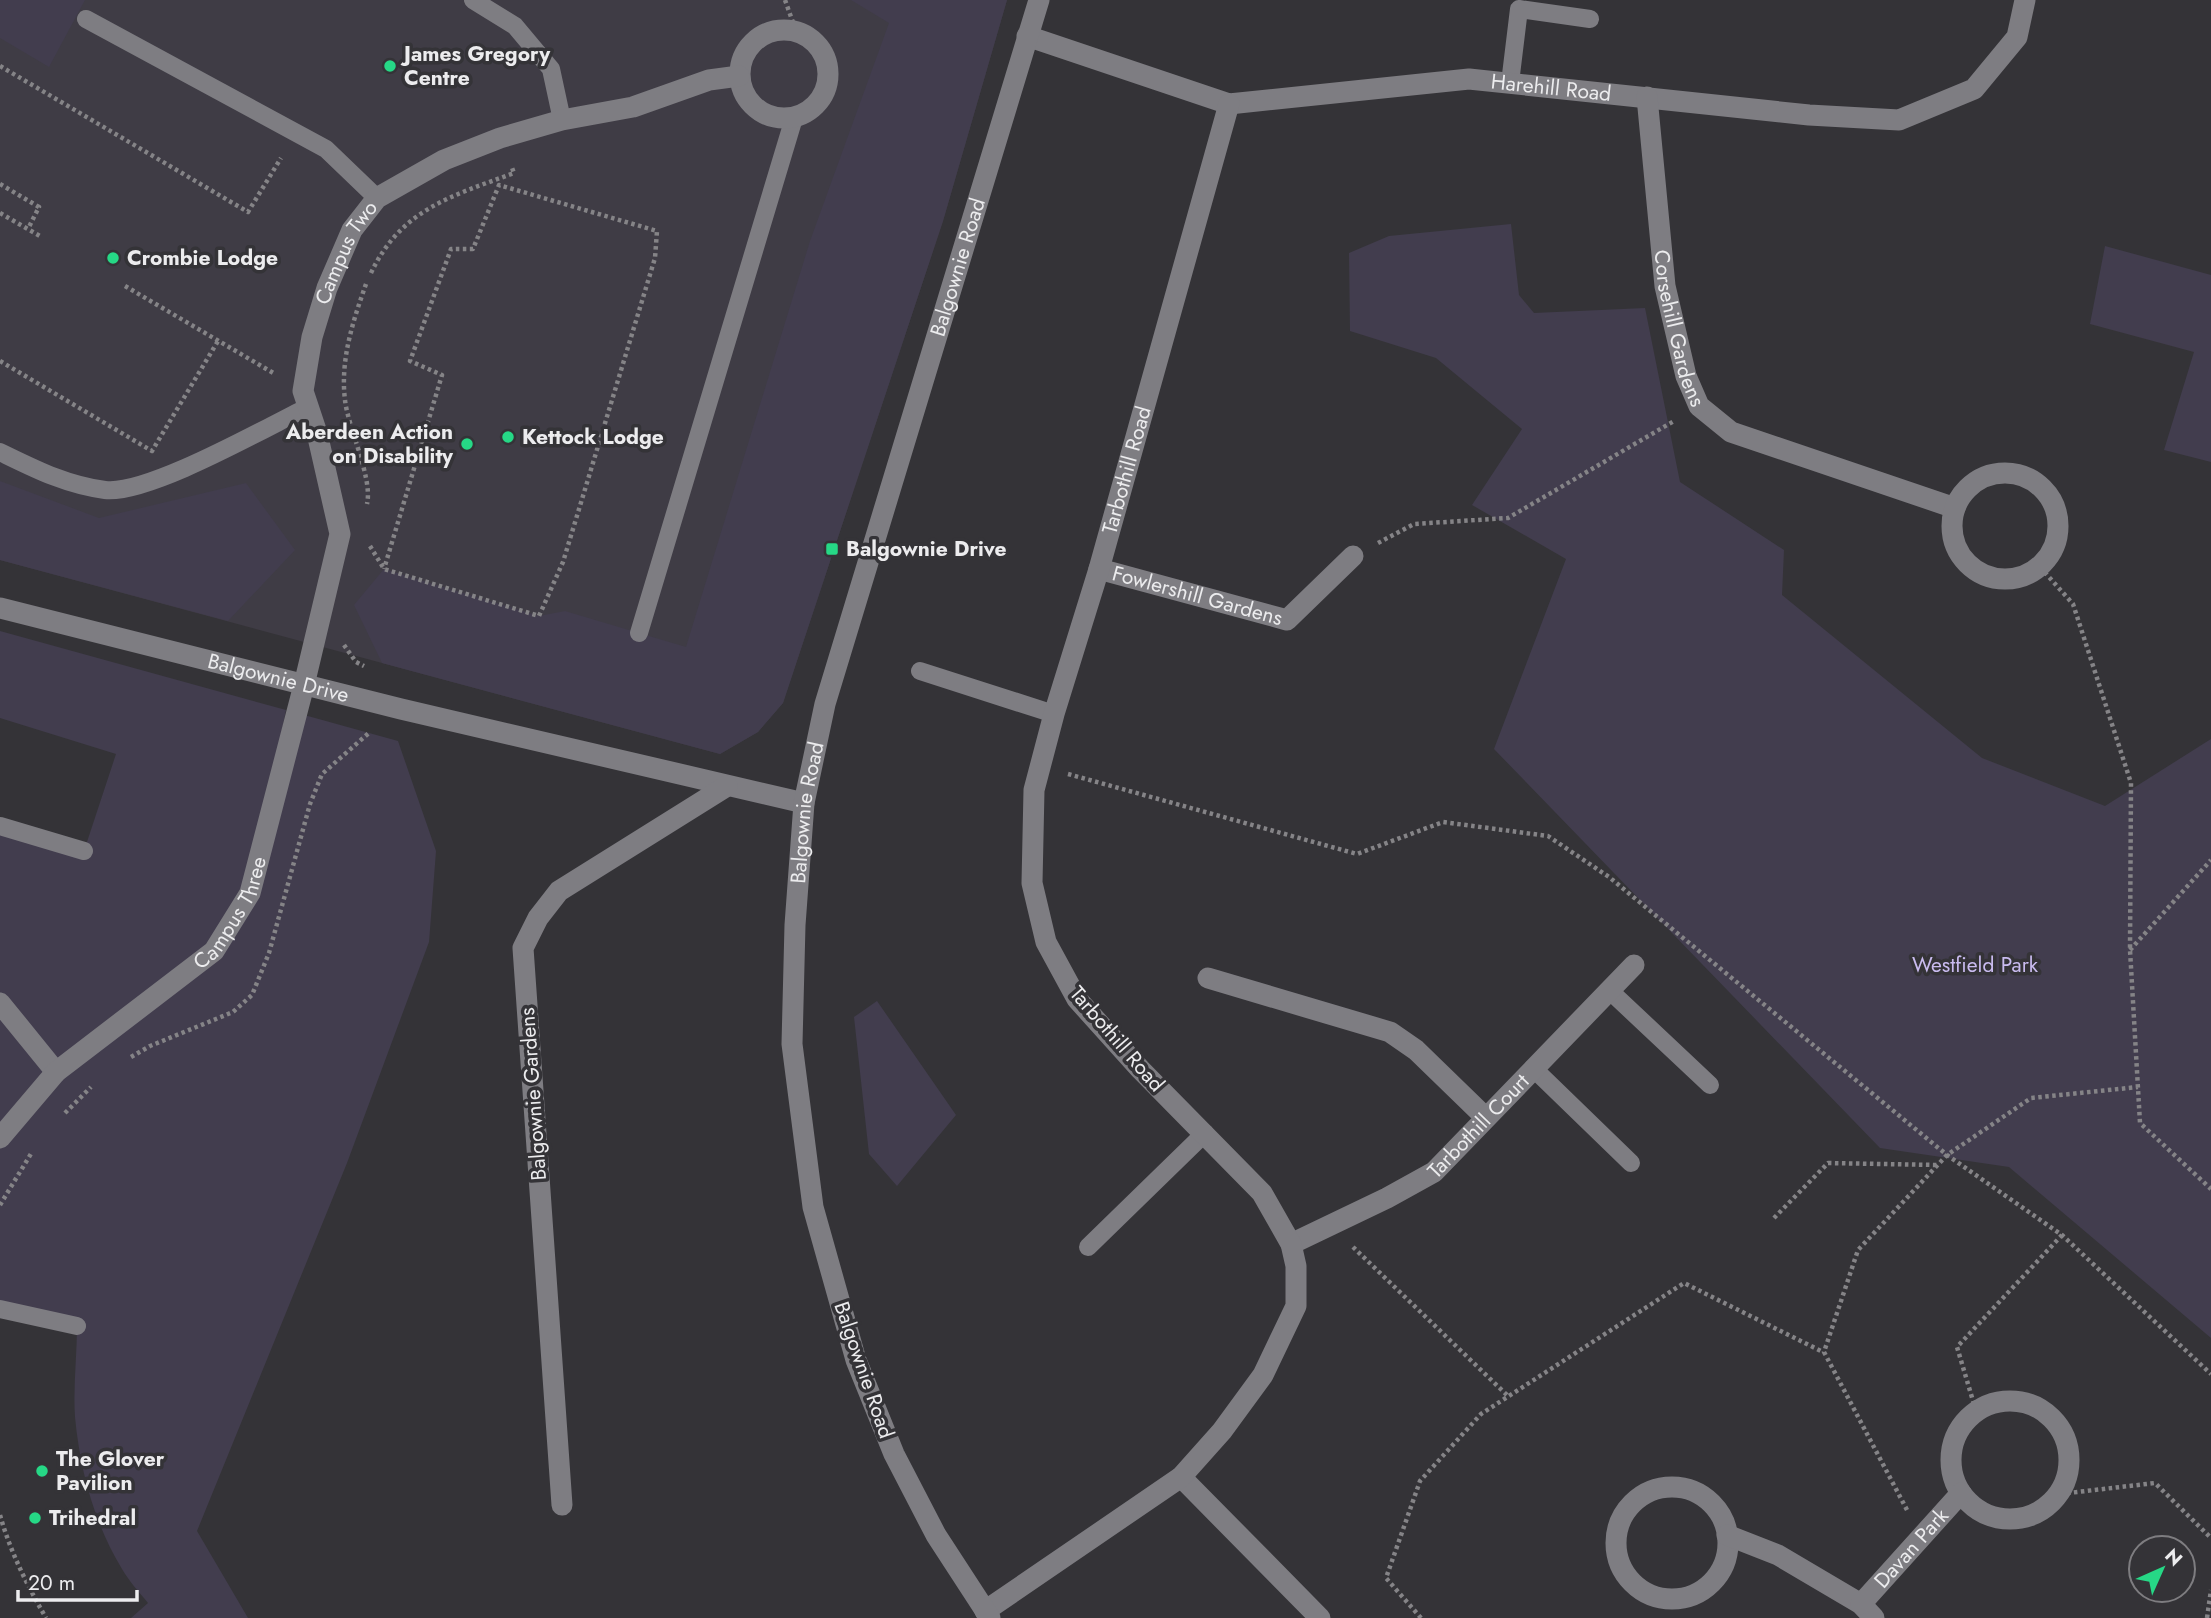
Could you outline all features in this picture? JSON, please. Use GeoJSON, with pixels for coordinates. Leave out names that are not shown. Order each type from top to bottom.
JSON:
{"type":"FeatureCollection","features":[{"type":"Feature","properties":{"kind":"street","name":"Balgownie Road"},"geometry":{"type":"LineString","coordinates":[[987,1615],[936,1535],[894,1454],[856,1360],[813,1207],[792,1044],[795,925],[804,803],[825,704],[1039,0]]}},
{"type":"Feature","properties":{"kind":"street","name":"Harehill Road"},"geometry":{"type":"LineString","coordinates":[[1027,36],[1229,104],[1469,79],[1810,115],[1899,120],[1974,89],[2017,37],[2025,0]]}},
{"type":"Feature","properties":{"kind":"street"},"geometry":{"type":"LineString","coordinates":[[782,30],[796,31],[808,36],[825,56],[828,69],[828,82],[817,105],[794,118],[764,114],[751,104],[743,91],[739,76],[747,49],[768,32],[782,30]]}},
{"type":"Feature","properties":{"kind":"street","name":"Campus Two"},"geometry":{"type":"LineString","coordinates":[[304,685],[321,604],[350,532],[305,399],[312,337],[327,288],[348,237],[377,198],[444,160],[499,138],[562,120],[633,107],[709,80],[739,76]]}},
{"type":"Feature","properties":{"kind":"street","name":"Corsehill Gardens"},"geometry":{"type":"LineString","coordinates":[[1647,97],[1665,286],[1686,376],[1699,406],[1731,432],[1955,508]]}},
{"type":"Feature","properties":{"kind":"street","name":"Tarbothill Road"},"geometry":{"type":"LineString","coordinates":[[987,1615],[1181,1477],[1223,1432],[1263,1376],[1296,1306],[1296,1266],[1292,1244],[1262,1193],[1140,1069],[1077,999],[1046,942],[1032,883],[1034,790],[1040,766],[1099,569],[1229,104]]}},
{"type":"Feature","properties":{"kind":"street"},"geometry":{"type":"LineString","coordinates":[[2000,473],[2015,474],[2036,483],[2052,499],[2059,528],[2057,542],[2040,567],[2025,576],[2008,580],[1991,578],[1962,559],[1954,543],[1952,526],[1955,508],[1972,484],[2000,473]]}},
{"type":"Feature","properties":{"kind":"street","name":"Fowlershill Gardens"},"geometry":{"type":"LineString","coordinates":[[1099,569],[1287,620],[1353,556]]}},
{"type":"Feature","properties":{"kind":"street","name":"Balgownie Drive"},"geometry":{"type":"LineString","coordinates":[[0,608],[304,685],[804,803]]}},
{"type":"Feature","properties":{"kind":"street","name":"Campus Three"},"geometry":{"type":"LineString","coordinates":[[0,1138],[56,1072],[214,951],[250,892],[304,685]]}},
{"type":"Feature","properties":{"kind":"street","name":"Balgownie Gardens"},"geometry":{"type":"LineString","coordinates":[[562,1505],[523,948],[538,918],[559,891],[727,786]]}},
{"type":"Feature","properties":{"kind":"street","name":"Tarbothill Court"},"geometry":{"type":"LineString","coordinates":[[1292,1244],[1434,1172],[1634,965]]}},
{"type":"Feature","properties":{"kind":"street"},"geometry":{"type":"LineString","coordinates":[[1208,978],[1391,1032],[1416,1051],[1485,1117]]}},
{"type":"Feature","properties":{"kind":"street"},"geometry":{"type":"LineString","coordinates":[[0,1003],[56,1072]]}},
{"type":"Feature","properties":{"kind":"street"},"geometry":{"type":"LineString","coordinates":[[1976,1411],[1993,1403],[2011,1401],[2029,1404],[2045,1412],[2058,1424],[2067,1441],[2070,1459],[2067,1477],[2060,1493]]}},
{"type":"Feature","properties":{"kind":"street","name":"Davan Park"},"geometry":{"type":"LineString","coordinates":[[1976,1411],[1961,1428],[1952,1449],[1954,1479],[1961,1493],[1972,1505],[1986,1514],[2002,1519],[2019,1519],[2049,1506],[2060,1493]]}},
{"type":"Feature","properties":{"kind":"street"},"geometry":{"type":"LineString","coordinates":[[1181,1477],[1320,1618]]}},
{"type":"Feature","properties":{"kind":"street"},"geometry":{"type":"LineString","coordinates":[[1727,1535],[1726,1556],[1718,1575],[1704,1589],[1685,1598],[1665,1599],[1645,1593],[1629,1580],[1619,1562],[1615,1541],[1620,1521],[1631,1504],[1648,1492],[1668,1487],[1689,1490],[1707,1500],[1720,1515],[1727,1535],[1778,1555],[1868,1611]]}},
{"type":"Feature","properties":{"kind":"street","name":"Davan Park"},"geometry":{"type":"LineString","coordinates":[[1868,1611],[1921,1537],[1961,1493]]}},
{"type":"Feature","properties":{"kind":"lane"},"geometry":{"type":"LineString","coordinates":[[473,0],[515,26],[551,69],[562,120]]}},
{"type":"Feature","properties":{"kind":"lane"},"geometry":{"type":"LineString","coordinates":[[1510,83],[1519,9],[1590,19]]}},
{"type":"Feature","properties":{"kind":"lane"},"geometry":{"type":"LineString","coordinates":[[86,19],[326,149],[377,198]]}},
{"type":"Feature","properties":{"kind":"lane"},"geometry":{"type":"LineString","coordinates":[[639,633],[794,118]]}},
{"type":"Feature","properties":{"kind":"lane"},"geometry":{"type":"LineString","coordinates":[[0,452],[57,480],[108,491],[153,482],[305,399]]}},
{"type":"Feature","properties":{"kind":"lane"},"geometry":{"type":"LineString","coordinates":[[920,671],[1054,713]]}},
{"type":"Feature","properties":{"kind":"lane"},"geometry":{"type":"LineString","coordinates":[[0,826],[84,851]]}},
{"type":"Feature","properties":{"kind":"lane"},"geometry":{"type":"LineString","coordinates":[[1609,990],[1710,1085]]}},
{"type":"Feature","properties":{"kind":"lane"},"geometry":{"type":"LineString","coordinates":[[1533,1068],[1632,1163]]}},
{"type":"Feature","properties":{"kind":"lane"},"geometry":{"type":"LineString","coordinates":[[1088,1247],[1205,1133]]}},
{"type":"Feature","properties":{"kind":"lane"},"geometry":{"type":"LineString","coordinates":[[0,1309],[77,1326]]}},
{"type":"Feature","properties":{"kind":"path"},"geometry":{"type":"LineString","coordinates":[[785,0],[796,31]]}},
{"type":"Feature","properties":{"kind":"path"},"geometry":{"type":"LineString","coordinates":[[0,66],[248,212],[297,134]]}},
{"type":"Feature","properties":{"kind":"path"},"geometry":{"type":"LineString","coordinates":[[384,569],[442,374],[410,362],[451,249],[473,248],[499,185],[657,231],[655,258],[567,548],[539,616],[384,569],[350,532],[368,499],[365,476],[345,399],[345,356],[352,324],[381,251],[404,225],[433,205],[514,173],[499,138]]}},
{"type":"Feature","properties":{"kind":"path"},"geometry":{"type":"LineString","coordinates":[[0,184],[39,207],[28,229]]}},
{"type":"Feature","properties":{"kind":"path"},"geometry":{"type":"LineString","coordinates":[[0,213],[40,236]]}},
{"type":"Feature","properties":{"kind":"path"},"geometry":{"type":"LineString","coordinates":[[125,286],[218,341],[305,399]]}},
{"type":"Feature","properties":{"kind":"path"},"geometry":{"type":"LineString","coordinates":[[0,361],[152,451],[218,341]]}},
{"type":"Feature","properties":{"kind":"path"},"geometry":{"type":"LineString","coordinates":[[1353,556],[1414,524],[1508,518],[1699,406]]}},
{"type":"Feature","properties":{"kind":"path"},"geometry":{"type":"LineString","coordinates":[[2040,567],[2073,604],[2131,783],[2130,950],[2140,1122],[2211,1189]]}},
{"type":"Feature","properties":{"kind":"path"},"geometry":{"type":"LineString","coordinates":[[321,604],[334,630],[356,662],[368,667]]}},
{"type":"Feature","properties":{"kind":"path"},"geometry":{"type":"LineString","coordinates":[[1040,766],[1357,854],[1443,822],[1548,836],[1609,877],[1947,1155],[2062,1235],[2211,1374]]}},
{"type":"Feature","properties":{"kind":"path"},"geometry":{"type":"LineString","coordinates":[[2130,950],[2211,860]]}},
{"type":"Feature","properties":{"kind":"path"},"geometry":{"type":"LineString","coordinates":[[1824,1352],[1858,1250],[1947,1155],[2031,1098],[2138,1087]]}},
{"type":"Feature","properties":{"kind":"path"},"geometry":{"type":"LineString","coordinates":[[1774,1218],[1828,1163],[1938,1165]]}},
{"type":"Feature","properties":{"kind":"path"},"geometry":{"type":"LineString","coordinates":[[1330,1226],[1509,1396]]}},
{"type":"Feature","properties":{"kind":"path"},"geometry":{"type":"LineString","coordinates":[[1976,1411],[1957,1347],[2062,1235]]}},
{"type":"Feature","properties":{"kind":"path"},"geometry":{"type":"LineString","coordinates":[[1421,1618],[1386,1578],[1420,1481],[1481,1414],[1684,1283],[1824,1352],[1921,1537]]}},
{"type":"Feature","properties":{"kind":"path"},"geometry":{"type":"LineString","coordinates":[[2060,1493],[2155,1483],[2211,1538]]}},
{"type":"Feature","properties":{"kind":"path"},"geometry":{"type":"LineString","coordinates":[[0,1515],[2,1532],[46,1618]]}},
{"type":"Feature","properties":{"kind":"path"},"geometry":{"type":"LineString","coordinates":[[2207,1618],[2211,1590]]}},
{"type":"Feature","properties":{"kind":"shaded area"},"geometry":{"type":"Polygon","coordinates":[[[0,0],[1007,0],[943,221],[783,703],[758,732],[720,754],[0,560],[0,0]]]}},
{"type":"Feature","properties":{"kind":"green space"},"geometry":{"type":"Polygon","coordinates":[[[0,0],[85,0],[49,67],[0,38],[0,0]]]}},
{"type":"Feature","properties":{"kind":"green space"},"geometry":{"type":"Polygon","coordinates":[[[851,0],[1007,0],[943,221],[783,703],[758,732],[720,754],[382,663],[354,605],[384,569],[539,616],[565,611],[686,647],[810,241],[889,23],[851,0]]]}},
{"type":"Feature","properties":{"kind":"green space","name":"Westfield Park"},"geometry":{"type":"Polygon","coordinates":[[[1511,224],[1519,295],[1534,313],[1645,308],[1680,482],[1784,550],[1782,595],[1982,758],[2105,806],[2211,739],[2211,1338],[2009,1167],[1880,1148],[1494,749],[1566,559],[1472,505],[1522,429],[1436,358],[1350,331],[1349,253],[1389,236],[1511,224]]]}},
{"type":"Feature","properties":{"kind":"green space"},"geometry":{"type":"Polygon","coordinates":[[[2105,246],[2211,275],[2211,462],[2164,450],[2194,352],[2090,324],[2105,246]]]}},
{"type":"Feature","properties":{"kind":"green space"},"geometry":{"type":"Polygon","coordinates":[[[0,481],[99,518],[246,483],[295,550],[228,621],[0,560],[0,481]]]}},
{"type":"Feature","properties":{"kind":"green space"},"geometry":{"type":"Polygon","coordinates":[[[0,631],[286,710],[253,876],[297,713],[398,741],[436,851],[429,942],[347,1163],[197,1531],[248,1618],[131,1618],[148,1603],[112,1551],[96,1515],[77,1437],[77,1326],[0,1309],[0,826],[84,851],[116,754],[0,718],[0,631]]]}},
{"type":"Feature","properties":{"kind":"green space"},"geometry":{"type":"Polygon","coordinates":[[[877,1001],[956,1115],[897,1186],[869,1154],[854,1017],[877,1001]]]}},
{"type":"Feature","properties":{"kind":"place","name":"James Gregory Centre"},"geometry":{"type":"Point","coordinates":[390,66]}},
{"type":"Feature","properties":{"kind":"place","name":"Crombie Lodge"},"geometry":{"type":"Point","coordinates":[113,258]}},
{"type":"Feature","properties":{"kind":"place","name":"Kettock Lodge"},"geometry":{"type":"Point","coordinates":[508,437]}},
{"type":"Feature","properties":{"kind":"place","name":"Aberdeen Action on Disability"},"geometry":{"type":"Point","coordinates":[467,444]}},
{"type":"Feature","properties":{"kind":"place","name":"Balgownie Drive"},"geometry":{"type":"Point","coordinates":[832,549]}},
{"type":"Feature","properties":{"kind":"place","name":"The Glover Pavilion"},"geometry":{"type":"Point","coordinates":[42,1471]}},
{"type":"Feature","properties":{"kind":"place","name":"Trihedral"},"geometry":{"type":"Point","coordinates":[35,1518]}}]}
